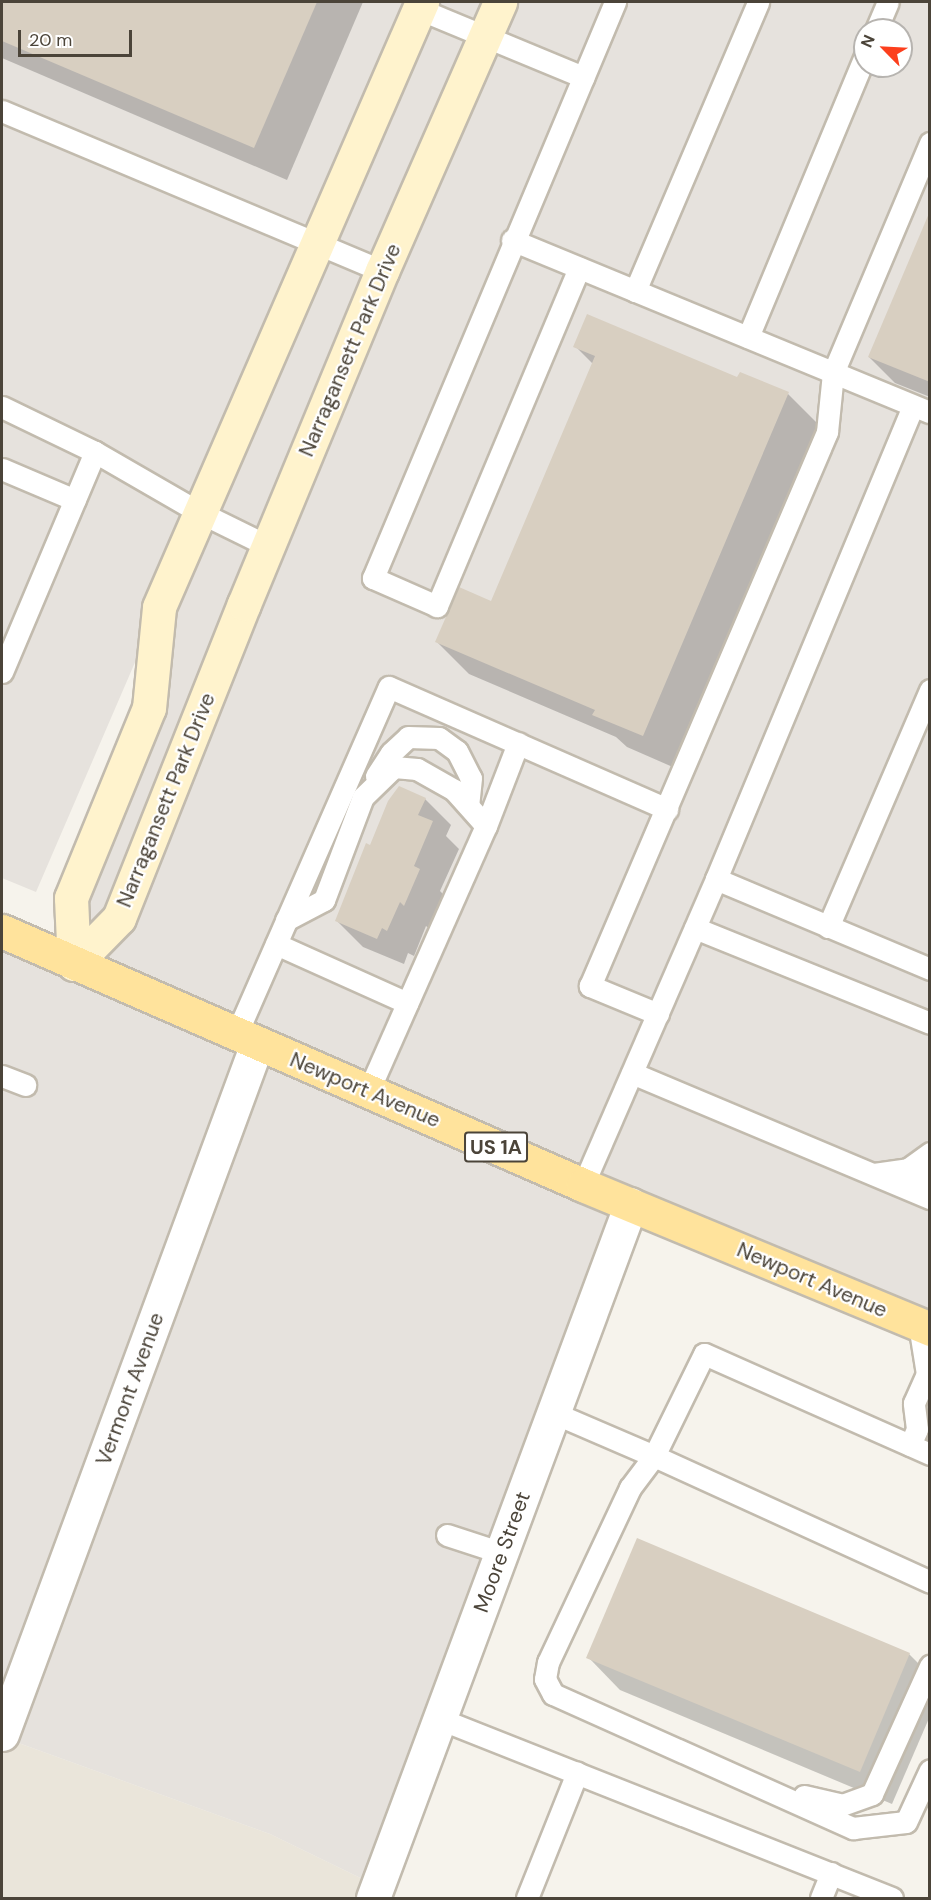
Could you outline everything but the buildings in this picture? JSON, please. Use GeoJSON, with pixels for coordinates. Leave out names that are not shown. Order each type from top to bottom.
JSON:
{"type":"FeatureCollection","features":[{"type":"Feature","properties":{"kind":"main road","name":"Newport Avenue"},"geometry":{"type":"LineString","coordinates":[[2,931],[583,1185],[924,1326]]}},
{"type":"Feature","properties":{"kind":"street","name":"Narragansett Park Drive"},"geometry":{"type":"LineString","coordinates":[[74,964],[119,918],[268,546],[382,271],[500,2]]}},
{"type":"Feature","properties":{"kind":"street"},"geometry":{"type":"LineString","coordinates":[[74,964],[71,898],[149,708],[159,607],[420,5]]}},
{"type":"Feature","properties":{"kind":"street","name":"Vermont Avenue"},"geometry":{"type":"LineString","coordinates":[[2,1734],[247,1039]]}},
{"type":"Feature","properties":{"kind":"street","name":"Moore Street"},"geometry":{"type":"LineString","coordinates":[[373,1899],[631,1204]]}},
{"type":"Feature","properties":{"kind":"lane"},"geometry":{"type":"LineString","coordinates":[[579,268],[437,606],[373,578],[512,240],[615,2]]}},
{"type":"Feature","properties":{"kind":"lane"},"geometry":{"type":"LineString","coordinates":[[635,291],[758,2]]}},
{"type":"Feature","properties":{"kind":"lane"},"geometry":{"type":"LineString","coordinates":[[881,18],[888,2]]}},
{"type":"Feature","properties":{"kind":"lane"},"geometry":{"type":"LineString","coordinates":[[420,5],[583,76]]}},
{"type":"Feature","properties":{"kind":"lane"},"geometry":{"type":"LineString","coordinates":[[747,337],[856,78]]}},
{"type":"Feature","properties":{"kind":"lane"},"geometry":{"type":"LineString","coordinates":[[2,111],[382,271]]}},
{"type":"Feature","properties":{"kind":"lane"},"geometry":{"type":"LineString","coordinates":[[658,1014],[590,986],[827,432],[833,373],[930,143]]}},
{"type":"Feature","properties":{"kind":"lane"},"geometry":{"type":"LineString","coordinates":[[512,240],[921,409],[583,1185]]}},
{"type":"Feature","properties":{"kind":"lane"},"geometry":{"type":"LineString","coordinates":[[2,407],[95,452],[199,512],[268,546]]}},
{"type":"Feature","properties":{"kind":"lane"},"geometry":{"type":"LineString","coordinates":[[2,672],[95,452]]}},
{"type":"Feature","properties":{"kind":"lane"},"geometry":{"type":"LineString","coordinates":[[2,469],[75,500]]}},
{"type":"Feature","properties":{"kind":"lane"},"geometry":{"type":"LineString","coordinates":[[247,1039],[276,944],[389,687],[518,743],[669,802]]}},
{"type":"Feature","properties":{"kind":"lane"},"geometry":{"type":"LineString","coordinates":[[828,927],[930,690]]}},
{"type":"Feature","properties":{"kind":"lane"},"geometry":{"type":"LineString","coordinates":[[286,920],[324,900],[363,797],[391,753],[408,737],[439,738],[457,751],[471,778],[468,805]]}},
{"type":"Feature","properties":{"kind":"lane"},"geometry":{"type":"LineString","coordinates":[[368,1092],[486,826],[518,743]]}},
{"type":"Feature","properties":{"kind":"lane"},"geometry":{"type":"LineString","coordinates":[[363,797],[394,767],[417,769],[454,790],[486,826]]}},
{"type":"Feature","properties":{"kind":"lane"},"geometry":{"type":"LineString","coordinates":[[716,879],[929,967]]}},
{"type":"Feature","properties":{"kind":"lane"},"geometry":{"type":"LineString","coordinates":[[695,928],[930,1023]]}},
{"type":"Feature","properties":{"kind":"lane"},"geometry":{"type":"LineString","coordinates":[[276,944],[407,1003]]}},
{"type":"Feature","properties":{"kind":"lane"},"geometry":{"type":"LineString","coordinates":[[632,1073],[930,1198]]}},
{"type":"Feature","properties":{"kind":"lane"},"geometry":{"type":"LineString","coordinates":[[2,1076],[25,1085]]}},
{"type":"Feature","properties":{"kind":"lane"},"geometry":{"type":"LineString","coordinates":[[873,1174],[909,1169],[930,1153]]}},
{"type":"Feature","properties":{"kind":"lane"},"geometry":{"type":"LineString","coordinates":[[909,1169],[930,1179]]}},
{"type":"Feature","properties":{"kind":"lane"},"geometry":{"type":"LineString","coordinates":[[924,1326],[927,1374],[914,1403],[919,1432],[930,1454]]}},
{"type":"Feature","properties":{"kind":"lane"},"geometry":{"type":"LineString","coordinates":[[919,1432],[704,1354],[654,1456],[630,1488],[548,1662],[545,1679],[553,1694],[853,1828],[906,1822],[930,1770]]}},
{"type":"Feature","properties":{"kind":"lane"},"geometry":{"type":"LineString","coordinates":[[554,1413],[930,1582]]}},
{"type":"Feature","properties":{"kind":"lane"},"geometry":{"type":"LineString","coordinates":[[447,1535],[502,1553]]}},
{"type":"Feature","properties":{"kind":"lane"},"geometry":{"type":"LineString","coordinates":[[742,1779],[842,1805],[872,1794],[930,1666]]}},
{"type":"Feature","properties":{"kind":"lane"},"geometry":{"type":"LineString","coordinates":[[440,1719],[892,1899]]}},
{"type":"Feature","properties":{"kind":"lane"},"geometry":{"type":"LineString","coordinates":[[527,1899],[577,1773]]}},
{"type":"Feature","properties":{"kind":"lane"},"geometry":{"type":"LineString","coordinates":[[820,1899],[831,1873]]}},
{"type":"Feature","properties":{"kind":"shaded area"},"geometry":{"type":"Polygon","coordinates":[[[2,2],[929,2],[929,1325],[641,1210],[377,1886],[270,1834],[2,1737],[2,929],[74,964],[71,898],[121,777],[158,609],[36,892],[2,878],[2,2]]]}},
{"type":"Feature","properties":{"kind":"shaded area"},"geometry":{"type":"Polygon","coordinates":[[[2,1737],[270,1834],[377,1886],[374,1898],[2,1898],[2,1737]]]}}]}
